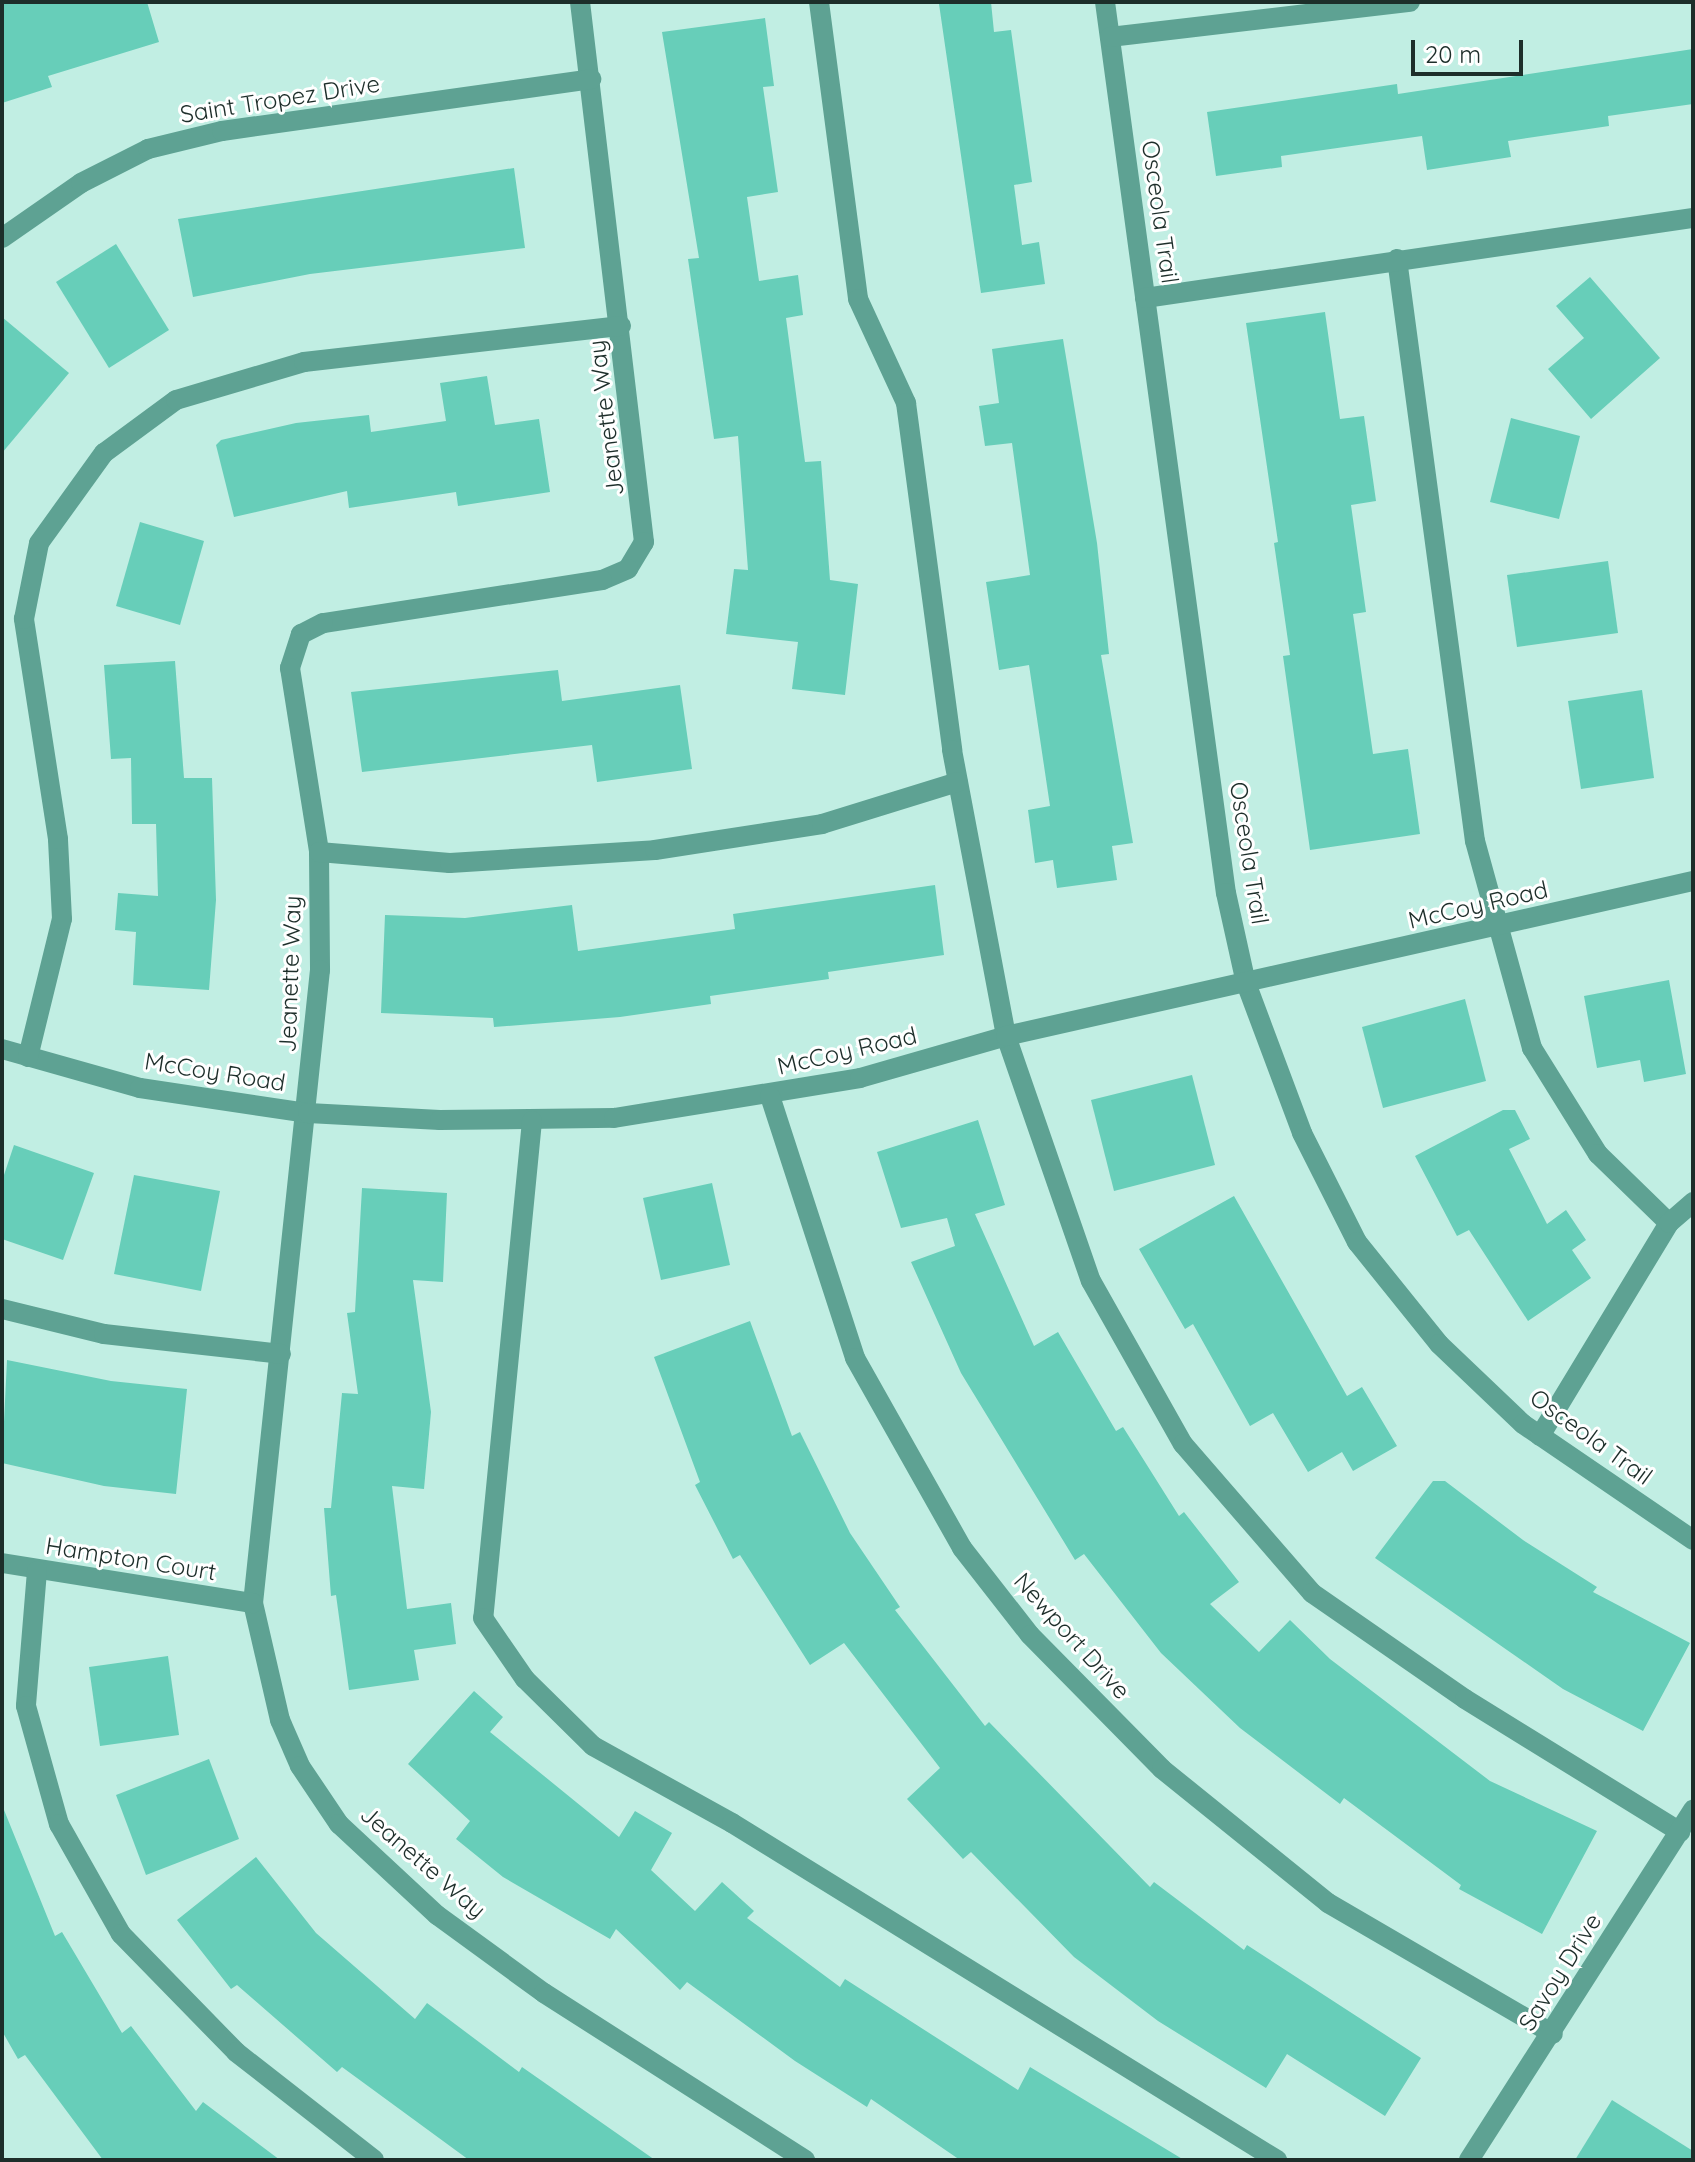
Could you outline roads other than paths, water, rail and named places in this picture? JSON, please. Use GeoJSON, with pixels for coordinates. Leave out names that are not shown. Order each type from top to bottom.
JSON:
{"type":"FeatureCollection","features":[{"type":"Feature","properties":{"kind":"street","name":"Jeanette Way"},"geometry":{"type":"LineString","coordinates":[[580,2],[621,326],[644,542],[628,569],[602,580],[323,623],[301,634],[290,668],[319,852],[320,970],[308,1113],[253,1603],[280,1720],[300,1766],[339,1824],[437,1915],[532,1984],[805,2160]]}},
{"type":"Feature","properties":{"kind":"street"},"geometry":{"type":"LineString","coordinates":[[819,2],[858,299],[906,403],[958,782],[1006,1036],[1091,1281],[1183,1444],[1312,1593],[1465,1699],[1680,1832]]}},
{"type":"Feature","properties":{"kind":"street","name":"Osceola Trail"},"geometry":{"type":"LineString","coordinates":[[1105,2],[1226,893],[1246,983],[1302,1133],[1357,1242],[1439,1344],[1540,1436],[1693,1540]]}},
{"type":"Feature","properties":{"kind":"street"},"geometry":{"type":"LineString","coordinates":[[1110,37],[1410,2]]}},
{"type":"Feature","properties":{"kind":"street","name":"Saint Tropez Drive"},"geometry":{"type":"LineString","coordinates":[[2,238],[81,183],[148,149],[222,131],[591,79]]}},
{"type":"Feature","properties":{"kind":"street"},"geometry":{"type":"LineString","coordinates":[[1145,298],[1693,218]]}},
{"type":"Feature","properties":{"kind":"street"},"geometry":{"type":"LineString","coordinates":[[1397,259],[1475,841],[1532,1048],[1598,1154],[1669,1223]]}},
{"type":"Feature","properties":{"kind":"street"},"geometry":{"type":"LineString","coordinates":[[28,1057],[62,919],[58,839],[24,619],[39,543],[104,453],[176,400],[304,362],[621,326]]}},
{"type":"Feature","properties":{"kind":"street"},"geometry":{"type":"LineString","coordinates":[[319,852],[450,863],[655,850],[822,824],[958,782]]}},
{"type":"Feature","properties":{"kind":"street","name":"McCoy Road"},"geometry":{"type":"LineString","coordinates":[[2,1049],[140,1088],[308,1113],[532,1121],[614,1118],[770,1096],[860,1078],[1006,1036],[1499,928],[1693,881]]}},
{"type":"Feature","properties":{"kind":"street","name":"Newport Drive"},"geometry":{"type":"LineString","coordinates":[[770,1096],[855,1358],[962,1548],[1030,1635],[1162,1769],[1328,1903],[1553,2034]]}},
{"type":"Feature","properties":{"kind":"street"},"geometry":{"type":"LineString","coordinates":[[532,1121],[483,1618],[525,1679],[593,1746],[732,1823],[1277,2160]]}},
{"type":"Feature","properties":{"kind":"street"},"geometry":{"type":"LineString","coordinates":[[1540,1436],[1669,1223],[1693,1202]]}},
{"type":"Feature","properties":{"kind":"street"},"geometry":{"type":"LineString","coordinates":[[2,1309],[104,1334],[281,1354]]}},
{"type":"Feature","properties":{"kind":"street","name":"Hampton Court"},"geometry":{"type":"LineString","coordinates":[[2,1563],[253,1603]]}},
{"type":"Feature","properties":{"kind":"street"},"geometry":{"type":"LineString","coordinates":[[37,1571],[26,1706],[59,1824],[121,1934],[236,2052],[374,2160]]}},
{"type":"Feature","properties":{"kind":"street","name":"Savoy Drive"},"geometry":{"type":"LineString","coordinates":[[1469,2160],[1553,2034],[1693,1810]]}}]}
